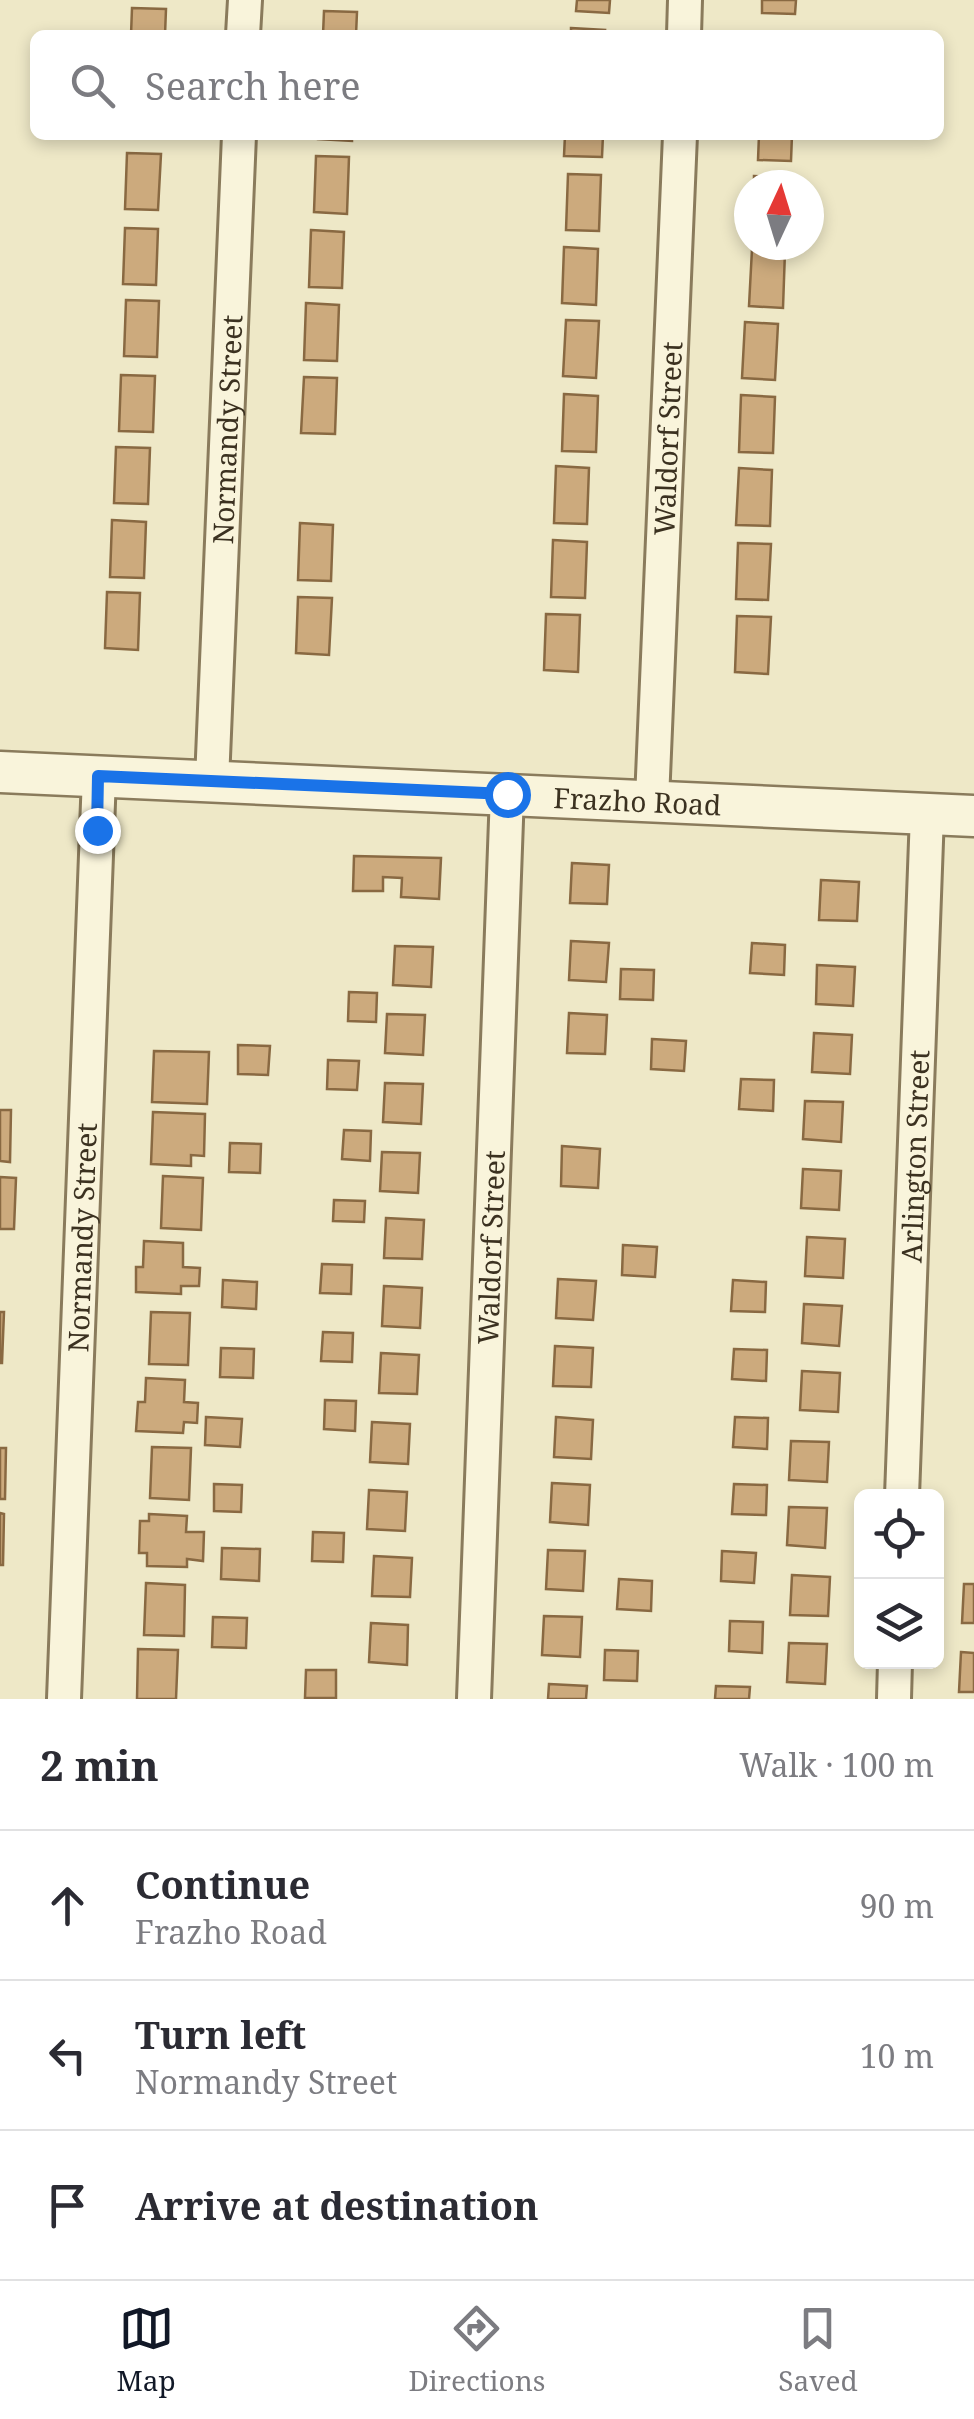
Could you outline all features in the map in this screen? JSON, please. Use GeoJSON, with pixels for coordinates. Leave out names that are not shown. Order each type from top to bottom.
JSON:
{"type":"FeatureCollection","features":[{"type":"Feature","properties":{"kind":"street"},"geometry":{"type":"LineString","coordinates":[[244,30],[245,0]]}},
{"type":"Feature","properties":{"kind":"street"},"geometry":{"type":"LineString","coordinates":[[684,30],[685,0]]}},
{"type":"Feature","properties":{"kind":"street","name":"Normandy Street"},"geometry":{"type":"LineString","coordinates":[[212,781],[239,140]]}},
{"type":"Feature","properties":{"kind":"street","name":"Waldorf Street"},"geometry":{"type":"LineString","coordinates":[[652,800],[680,140]]}},
{"type":"Feature","properties":{"kind":"street","name":"Frazho Road"},"geometry":{"type":"LineString","coordinates":[[0,772],[974,816]]}},
{"type":"Feature","properties":{"kind":"street","name":"Normandy Street"},"geometry":{"type":"LineString","coordinates":[[64,1699],[98,776]]}},
{"type":"Feature","properties":{"kind":"street","name":"Waldorf Street"},"geometry":{"type":"LineString","coordinates":[[474,1699],[507,794]]}},
{"type":"Feature","properties":{"kind":"street","name":"Arlington Street"},"geometry":{"type":"LineString","coordinates":[[902,1489],[927,814]]}},
{"type":"Feature","properties":{"kind":"street"},"geometry":{"type":"LineString","coordinates":[[894,1699],[896,1669]]}},
{"type":"Feature","properties":{"kind":"building"},"geometry":{"type":"Polygon","coordinates":[[[577,0],[610,0],[609,13],[576,11],[577,0]]]}},
{"type":"Feature","properties":{"kind":"building"},"geometry":{"type":"Polygon","coordinates":[[[762,0],[796,0],[795,14],[762,13],[762,0]]]}},
{"type":"Feature","properties":{"kind":"building"},"geometry":{"type":"Polygon","coordinates":[[[132,8],[166,9],[165,30],[131,30],[132,8]]]}},
{"type":"Feature","properties":{"kind":"building"},"geometry":{"type":"Polygon","coordinates":[[[324,11],[357,12],[356,30],[323,30],[324,11]]]}},
{"type":"Feature","properties":{"kind":"building"},"geometry":{"type":"Polygon","coordinates":[[[565,140],[603,140],[602,157],[564,156],[565,140]]]}},
{"type":"Feature","properties":{"kind":"building"},"geometry":{"type":"Polygon","coordinates":[[[759,140],[792,140],[791,161],[758,160],[759,140]]]}},
{"type":"Feature","properties":{"kind":"building"},"geometry":{"type":"Polygon","coordinates":[[[127,153],[161,154],[158,210],[125,209],[127,153]]]}},
{"type":"Feature","properties":{"kind":"building"},"geometry":{"type":"Polygon","coordinates":[[[316,156],[349,157],[347,214],[314,212],[316,156]]]}},
{"type":"Feature","properties":{"kind":"building"},"geometry":{"type":"Polygon","coordinates":[[[568,174],[601,175],[599,231],[566,230],[568,174]]]}},
{"type":"Feature","properties":{"kind":"building"},"geometry":{"type":"Polygon","coordinates":[[[125,228],[158,229],[156,285],[123,284],[125,228]]]}},
{"type":"Feature","properties":{"kind":"building"},"geometry":{"type":"Polygon","coordinates":[[[311,230],[344,232],[342,288],[309,287],[311,230]]]}},
{"type":"Feature","properties":{"kind":"building"},"geometry":{"type":"Polygon","coordinates":[[[564,247],[598,249],[596,305],[562,303],[564,247]]]}},
{"type":"Feature","properties":{"kind":"building"},"geometry":{"type":"Polygon","coordinates":[[[751,260],[785,260],[783,308],[749,306],[751,260]]]}},
{"type":"Feature","properties":{"kind":"building"},"geometry":{"type":"Polygon","coordinates":[[[126,300],[159,301],[157,357],[124,356],[126,300]]]}},
{"type":"Feature","properties":{"kind":"building"},"geometry":{"type":"Polygon","coordinates":[[[306,303],[339,305],[337,361],[304,360],[306,303]]]}},
{"type":"Feature","properties":{"kind":"building"},"geometry":{"type":"Polygon","coordinates":[[[566,320],[599,321],[596,378],[563,376],[566,320]]]}},
{"type":"Feature","properties":{"kind":"building"},"geometry":{"type":"Polygon","coordinates":[[[745,322],[778,324],[775,380],[742,378],[745,322]]]}},
{"type":"Feature","properties":{"kind":"building"},"geometry":{"type":"Polygon","coordinates":[[[121,375],[155,376],[153,432],[119,431],[121,375]]]}},
{"type":"Feature","properties":{"kind":"building"},"geometry":{"type":"Polygon","coordinates":[[[304,377],[337,378],[335,434],[301,433],[304,377]]]}},
{"type":"Feature","properties":{"kind":"building"},"geometry":{"type":"Polygon","coordinates":[[[564,394],[598,396],[596,452],[562,451],[564,394]]]}},
{"type":"Feature","properties":{"kind":"building"},"geometry":{"type":"Polygon","coordinates":[[[741,395],[775,397],[773,453],[739,452],[741,395]]]}},
{"type":"Feature","properties":{"kind":"building"},"geometry":{"type":"Polygon","coordinates":[[[116,447],[150,448],[148,504],[114,503],[116,447]]]}},
{"type":"Feature","properties":{"kind":"building"},"geometry":{"type":"Polygon","coordinates":[[[556,466],[589,468],[587,524],[554,523],[556,466]]]}},
{"type":"Feature","properties":{"kind":"building"},"geometry":{"type":"Polygon","coordinates":[[[739,468],[772,470],[770,526],[736,525],[739,468]]]}},
{"type":"Feature","properties":{"kind":"building"},"geometry":{"type":"Polygon","coordinates":[[[112,520],[146,522],[144,578],[110,577],[112,520]]]}},
{"type":"Feature","properties":{"kind":"building"},"geometry":{"type":"Polygon","coordinates":[[[300,523],[333,525],[331,581],[298,580],[300,523]]]}},
{"type":"Feature","properties":{"kind":"building"},"geometry":{"type":"Polygon","coordinates":[[[553,540],[587,542],[585,598],[551,597],[553,540]]]}},
{"type":"Feature","properties":{"kind":"building"},"geometry":{"type":"Polygon","coordinates":[[[738,543],[771,544],[768,600],[736,599],[738,543]]]}},
{"type":"Feature","properties":{"kind":"building"},"geometry":{"type":"Polygon","coordinates":[[[107,592],[140,593],[138,650],[105,648],[107,592]]]}},
{"type":"Feature","properties":{"kind":"building"},"geometry":{"type":"Polygon","coordinates":[[[298,597],[332,598],[329,655],[296,653],[298,597]]]}},
{"type":"Feature","properties":{"kind":"building"},"geometry":{"type":"Polygon","coordinates":[[[546,614],[580,615],[578,672],[544,670],[546,614]]]}},
{"type":"Feature","properties":{"kind":"building"},"geometry":{"type":"Polygon","coordinates":[[[737,616],[771,617],[768,674],[735,672],[737,616]]]}},
{"type":"Feature","properties":{"kind":"building"},"geometry":{"type":"Polygon","coordinates":[[[354,856],[441,858],[439,899],[401,897],[402,878],[383,877],[383,891],[353,891],[354,856]]]}},
{"type":"Feature","properties":{"kind":"building"},"geometry":{"type":"Polygon","coordinates":[[[572,863],[609,865],[607,904],[570,903],[572,863]]]}},
{"type":"Feature","properties":{"kind":"building"},"geometry":{"type":"Polygon","coordinates":[[[821,880],[859,882],[857,921],[819,920],[821,880]]]}},
{"type":"Feature","properties":{"kind":"building"},"geometry":{"type":"Polygon","coordinates":[[[571,941],[609,943],[606,982],[569,980],[571,941]]]}},
{"type":"Feature","properties":{"kind":"building"},"geometry":{"type":"Polygon","coordinates":[[[752,943],[785,945],[784,975],[750,973],[752,943]]]}},
{"type":"Feature","properties":{"kind":"building"},"geometry":{"type":"Polygon","coordinates":[[[395,946],[433,947],[431,987],[393,985],[395,946]]]}},
{"type":"Feature","properties":{"kind":"building"},"geometry":{"type":"Polygon","coordinates":[[[817,965],[855,967],[853,1006],[816,1004],[817,965]]]}},
{"type":"Feature","properties":{"kind":"building"},"geometry":{"type":"Polygon","coordinates":[[[621,969],[654,970],[653,1000],[620,999],[621,969]]]}},
{"type":"Feature","properties":{"kind":"building"},"geometry":{"type":"Polygon","coordinates":[[[349,992],[377,993],[376,1022],[348,1021],[349,992]]]}},
{"type":"Feature","properties":{"kind":"building"},"geometry":{"type":"Polygon","coordinates":[[[569,1013],[607,1015],[605,1054],[567,1053],[569,1013]]]}},
{"type":"Feature","properties":{"kind":"building"},"geometry":{"type":"Polygon","coordinates":[[[387,1014],[425,1015],[423,1055],[385,1053],[387,1014]]]}},
{"type":"Feature","properties":{"kind":"building"},"geometry":{"type":"Polygon","coordinates":[[[814,1033],[852,1035],[850,1074],[812,1072],[814,1033]]]}},
{"type":"Feature","properties":{"kind":"building"},"geometry":{"type":"Polygon","coordinates":[[[652,1039],[686,1041],[684,1071],[651,1069],[652,1039]]]}},
{"type":"Feature","properties":{"kind":"building"},"geometry":{"type":"Polygon","coordinates":[[[238,1045],[270,1046],[268,1075],[238,1074],[238,1045]]]}},
{"type":"Feature","properties":{"kind":"building"},"geometry":{"type":"Polygon","coordinates":[[[154,1051],[209,1052],[207,1104],[152,1102],[154,1051]]]}},
{"type":"Feature","properties":{"kind":"building"},"geometry":{"type":"Polygon","coordinates":[[[328,1060],[359,1061],[357,1090],[327,1089],[328,1060]]]}},
{"type":"Feature","properties":{"kind":"building"},"geometry":{"type":"Polygon","coordinates":[[[741,1079],[774,1080],[773,1111],[739,1109],[741,1079]]]}},
{"type":"Feature","properties":{"kind":"building"},"geometry":{"type":"Polygon","coordinates":[[[385,1083],[423,1084],[421,1124],[383,1122],[385,1083]]]}},
{"type":"Feature","properties":{"kind":"building"},"geometry":{"type":"Polygon","coordinates":[[[805,1101],[843,1102],[841,1142],[803,1139],[805,1101]]]}},
{"type":"Feature","properties":{"kind":"building"},"geometry":{"type":"Polygon","coordinates":[[[0,1110],[11,1110],[10,1162],[0,1161],[0,1110]]]}},
{"type":"Feature","properties":{"kind":"building"},"geometry":{"type":"Polygon","coordinates":[[[153,1112],[205,1114],[204,1156],[191,1155],[191,1166],[151,1164],[153,1112]]]}},
{"type":"Feature","properties":{"kind":"building"},"geometry":{"type":"Polygon","coordinates":[[[344,1130],[371,1131],[370,1161],[342,1159],[344,1130]]]}},
{"type":"Feature","properties":{"kind":"building"},"geometry":{"type":"Polygon","coordinates":[[[230,1143],[261,1144],[260,1173],[229,1172],[230,1143]]]}},
{"type":"Feature","properties":{"kind":"building"},"geometry":{"type":"Polygon","coordinates":[[[562,1146],[600,1149],[598,1188],[561,1186],[562,1146]]]}},
{"type":"Feature","properties":{"kind":"building"},"geometry":{"type":"Polygon","coordinates":[[[382,1152],[420,1153],[418,1193],[380,1191],[382,1152]]]}},
{"type":"Feature","properties":{"kind":"building"},"geometry":{"type":"Polygon","coordinates":[[[803,1169],[841,1171],[839,1210],[801,1208],[803,1169]]]}},
{"type":"Feature","properties":{"kind":"building"},"geometry":{"type":"Polygon","coordinates":[[[163,1176],[203,1178],[201,1230],[161,1228],[163,1176]]]}},
{"type":"Feature","properties":{"kind":"building"},"geometry":{"type":"Polygon","coordinates":[[[0,1177],[16,1178],[14,1229],[0,1229],[0,1177]]]}},
{"type":"Feature","properties":{"kind":"building"},"geometry":{"type":"Polygon","coordinates":[[[334,1200],[365,1201],[364,1222],[333,1221],[334,1200]]]}},
{"type":"Feature","properties":{"kind":"building"},"geometry":{"type":"Polygon","coordinates":[[[386,1218],[424,1220],[422,1259],[384,1258],[386,1218]]]}},
{"type":"Feature","properties":{"kind":"building"},"geometry":{"type":"Polygon","coordinates":[[[807,1237],[845,1239],[843,1278],[805,1276],[807,1237]]]}},
{"type":"Feature","properties":{"kind":"building"},"geometry":{"type":"Polygon","coordinates":[[[144,1241],[183,1243],[183,1267],[200,1268],[199,1286],[181,1286],[181,1294],[136,1292],[136,1267],[143,1267],[144,1241]]]}},
{"type":"Feature","properties":{"kind":"building"},"geometry":{"type":"Polygon","coordinates":[[[623,1245],[657,1247],[655,1277],[622,1275],[623,1245]]]}},
{"type":"Feature","properties":{"kind":"building"},"geometry":{"type":"Polygon","coordinates":[[[322,1264],[352,1265],[351,1294],[320,1293],[322,1264]]]}},
{"type":"Feature","properties":{"kind":"building"},"geometry":{"type":"Polygon","coordinates":[[[558,1279],[596,1281],[593,1320],[556,1318],[558,1279]]]}},
{"type":"Feature","properties":{"kind":"building"},"geometry":{"type":"Polygon","coordinates":[[[223,1280],[257,1282],[256,1309],[222,1307],[223,1280]]]}},
{"type":"Feature","properties":{"kind":"building"},"geometry":{"type":"Polygon","coordinates":[[[733,1280],[766,1282],[765,1312],[731,1311],[733,1280]]]}},
{"type":"Feature","properties":{"kind":"building"},"geometry":{"type":"Polygon","coordinates":[[[384,1286],[422,1288],[420,1328],[382,1326],[384,1286]]]}},
{"type":"Feature","properties":{"kind":"building"},"geometry":{"type":"Polygon","coordinates":[[[804,1304],[842,1306],[839,1346],[802,1343],[804,1304]]]}},
{"type":"Feature","properties":{"kind":"building"},"geometry":{"type":"Polygon","coordinates":[[[0,1312],[4,1312],[2,1363],[0,1363],[0,1312]]]}},
{"type":"Feature","properties":{"kind":"building"},"geometry":{"type":"Polygon","coordinates":[[[151,1312],[190,1313],[188,1365],[149,1364],[151,1312]]]}},
{"type":"Feature","properties":{"kind":"building"},"geometry":{"type":"Polygon","coordinates":[[[323,1332],[353,1333],[352,1362],[321,1361],[323,1332]]]}},
{"type":"Feature","properties":{"kind":"building"},"geometry":{"type":"Polygon","coordinates":[[[555,1346],[593,1348],[591,1387],[553,1386],[555,1346]]]}},
{"type":"Feature","properties":{"kind":"building"},"geometry":{"type":"Polygon","coordinates":[[[221,1348],[254,1349],[253,1378],[220,1377],[221,1348]]]}},
{"type":"Feature","properties":{"kind":"building"},"geometry":{"type":"Polygon","coordinates":[[[734,1349],[767,1350],[766,1381],[732,1379],[734,1349]]]}},
{"type":"Feature","properties":{"kind":"building"},"geometry":{"type":"Polygon","coordinates":[[[381,1353],[419,1355],[417,1394],[379,1393],[381,1353]]]}},
{"type":"Feature","properties":{"kind":"building"},"geometry":{"type":"Polygon","coordinates":[[[802,1371],[840,1373],[838,1412],[800,1410],[802,1371]]]}},
{"type":"Feature","properties":{"kind":"building"},"geometry":{"type":"Polygon","coordinates":[[[146,1378],[185,1380],[184,1402],[198,1403],[197,1423],[184,1422],[183,1433],[136,1431],[138,1402],[145,1402],[146,1378]]]}},
{"type":"Feature","properties":{"kind":"building"},"geometry":{"type":"Polygon","coordinates":[[[325,1400],[356,1401],[355,1431],[324,1429],[325,1400]]]}},
{"type":"Feature","properties":{"kind":"building"},"geometry":{"type":"Polygon","coordinates":[[[206,1417],[242,1419],[240,1447],[205,1445],[206,1417]]]}},
{"type":"Feature","properties":{"kind":"building"},"geometry":{"type":"Polygon","coordinates":[[[556,1417],[593,1420],[591,1459],[554,1457],[556,1417]]]}},
{"type":"Feature","properties":{"kind":"building"},"geometry":{"type":"Polygon","coordinates":[[[735,1417],[768,1418],[767,1449],[733,1447],[735,1417]]]}},
{"type":"Feature","properties":{"kind":"building"},"geometry":{"type":"Polygon","coordinates":[[[372,1422],[410,1424],[408,1464],[370,1462],[372,1422]]]}},
{"type":"Feature","properties":{"kind":"building"},"geometry":{"type":"Polygon","coordinates":[[[791,1441],[829,1442],[827,1482],[789,1480],[791,1441]]]}},
{"type":"Feature","properties":{"kind":"building"},"geometry":{"type":"Polygon","coordinates":[[[152,1447],[191,1448],[189,1500],[150,1498],[152,1447]]]}},
{"type":"Feature","properties":{"kind":"building"},"geometry":{"type":"Polygon","coordinates":[[[0,1448],[6,1448],[5,1499],[0,1499],[0,1448]]]}},
{"type":"Feature","properties":{"kind":"building"},"geometry":{"type":"Polygon","coordinates":[[[552,1483],[590,1485],[588,1525],[550,1522],[552,1483]]]}},
{"type":"Feature","properties":{"kind":"building"},"geometry":{"type":"Polygon","coordinates":[[[214,1484],[242,1485],[241,1512],[214,1511],[214,1484]]]}},
{"type":"Feature","properties":{"kind":"building"},"geometry":{"type":"Polygon","coordinates":[[[734,1484],[767,1485],[766,1515],[732,1514],[734,1484]]]}},
{"type":"Feature","properties":{"kind":"building"},"geometry":{"type":"Polygon","coordinates":[[[369,1490],[407,1492],[405,1531],[367,1529],[369,1490]]]}},
{"type":"Feature","properties":{"kind":"building"},"geometry":{"type":"Polygon","coordinates":[[[789,1507],[827,1508],[825,1548],[787,1545],[789,1507]]]}},
{"type":"Feature","properties":{"kind":"building"},"geometry":{"type":"Polygon","coordinates":[[[0,1513],[4,1514],[3,1565],[0,1565],[0,1513]]]}},
{"type":"Feature","properties":{"kind":"building"},"geometry":{"type":"Polygon","coordinates":[[[149,1514],[187,1516],[186,1532],[204,1532],[203,1561],[187,1559],[187,1567],[147,1566],[147,1553],[139,1553],[140,1521],[149,1521],[149,1514]]]}},
{"type":"Feature","properties":{"kind":"building"},"geometry":{"type":"Polygon","coordinates":[[[313,1532],[344,1533],[343,1562],[312,1561],[313,1532]]]}},
{"type":"Feature","properties":{"kind":"building"},"geometry":{"type":"Polygon","coordinates":[[[222,1548],[260,1549],[259,1581],[221,1579],[222,1548]]]}},
{"type":"Feature","properties":{"kind":"building"},"geometry":{"type":"Polygon","coordinates":[[[548,1550],[585,1551],[583,1591],[546,1589],[548,1550]]]}},
{"type":"Feature","properties":{"kind":"building"},"geometry":{"type":"Polygon","coordinates":[[[722,1551],[756,1553],[754,1583],[721,1581],[722,1551]]]}},
{"type":"Feature","properties":{"kind":"building"},"geometry":{"type":"Polygon","coordinates":[[[374,1556],[412,1558],[410,1597],[372,1596],[374,1556]]]}},
{"type":"Feature","properties":{"kind":"building"},"geometry":{"type":"Polygon","coordinates":[[[792,1575],[830,1577],[828,1616],[790,1615],[792,1575]]]}},
{"type":"Feature","properties":{"kind":"building"},"geometry":{"type":"Polygon","coordinates":[[[619,1579],[652,1581],[651,1611],[617,1609],[619,1579]]]}},
{"type":"Feature","properties":{"kind":"building"},"geometry":{"type":"Polygon","coordinates":[[[146,1583],[185,1585],[184,1636],[144,1635],[146,1583]]]}},
{"type":"Feature","properties":{"kind":"building"},"geometry":{"type":"Polygon","coordinates":[[[964,1584],[974,1584],[974,1623],[962,1623],[964,1584]]]}},
{"type":"Feature","properties":{"kind":"building"},"geometry":{"type":"Polygon","coordinates":[[[544,1616],[582,1617],[580,1657],[542,1655],[544,1616]]]}},
{"type":"Feature","properties":{"kind":"building"},"geometry":{"type":"Polygon","coordinates":[[[213,1617],[247,1618],[246,1648],[212,1647],[213,1617]]]}},
{"type":"Feature","properties":{"kind":"building"},"geometry":{"type":"Polygon","coordinates":[[[730,1621],[763,1622],[762,1653],[729,1651],[730,1621]]]}},
{"type":"Feature","properties":{"kind":"building"},"geometry":{"type":"Polygon","coordinates":[[[371,1623],[408,1625],[407,1665],[369,1662],[371,1623]]]}},
{"type":"Feature","properties":{"kind":"building"},"geometry":{"type":"Polygon","coordinates":[[[789,1643],[827,1644],[825,1684],[787,1682],[789,1643]]]}},
{"type":"Feature","properties":{"kind":"building"},"geometry":{"type":"Polygon","coordinates":[[[138,1649],[178,1650],[176,1699],[137,1699],[138,1649]]]}},
{"type":"Feature","properties":{"kind":"building"},"geometry":{"type":"Polygon","coordinates":[[[605,1650],[638,1651],[637,1681],[604,1680],[605,1650]]]}},
{"type":"Feature","properties":{"kind":"building"},"geometry":{"type":"Polygon","coordinates":[[[961,1652],[974,1653],[974,1692],[959,1692],[961,1652]]]}},
{"type":"Feature","properties":{"kind":"building"},"geometry":{"type":"Polygon","coordinates":[[[306,1670],[336,1670],[336,1698],[305,1698],[306,1670]]]}},
{"type":"Feature","properties":{"kind":"building"},"geometry":{"type":"Polygon","coordinates":[[[549,1684],[587,1686],[586,1699],[548,1699],[549,1684]]]}},
{"type":"Feature","properties":{"kind":"building"},"geometry":{"type":"Polygon","coordinates":[[[716,1686],[750,1687],[749,1699],[715,1699],[716,1686]]]}},
{"type":"Feature","properties":{"kind":"route"},"geometry":{"type":"LineString","coordinates":[[97,830],[98,776],[507,794]]}}]}
